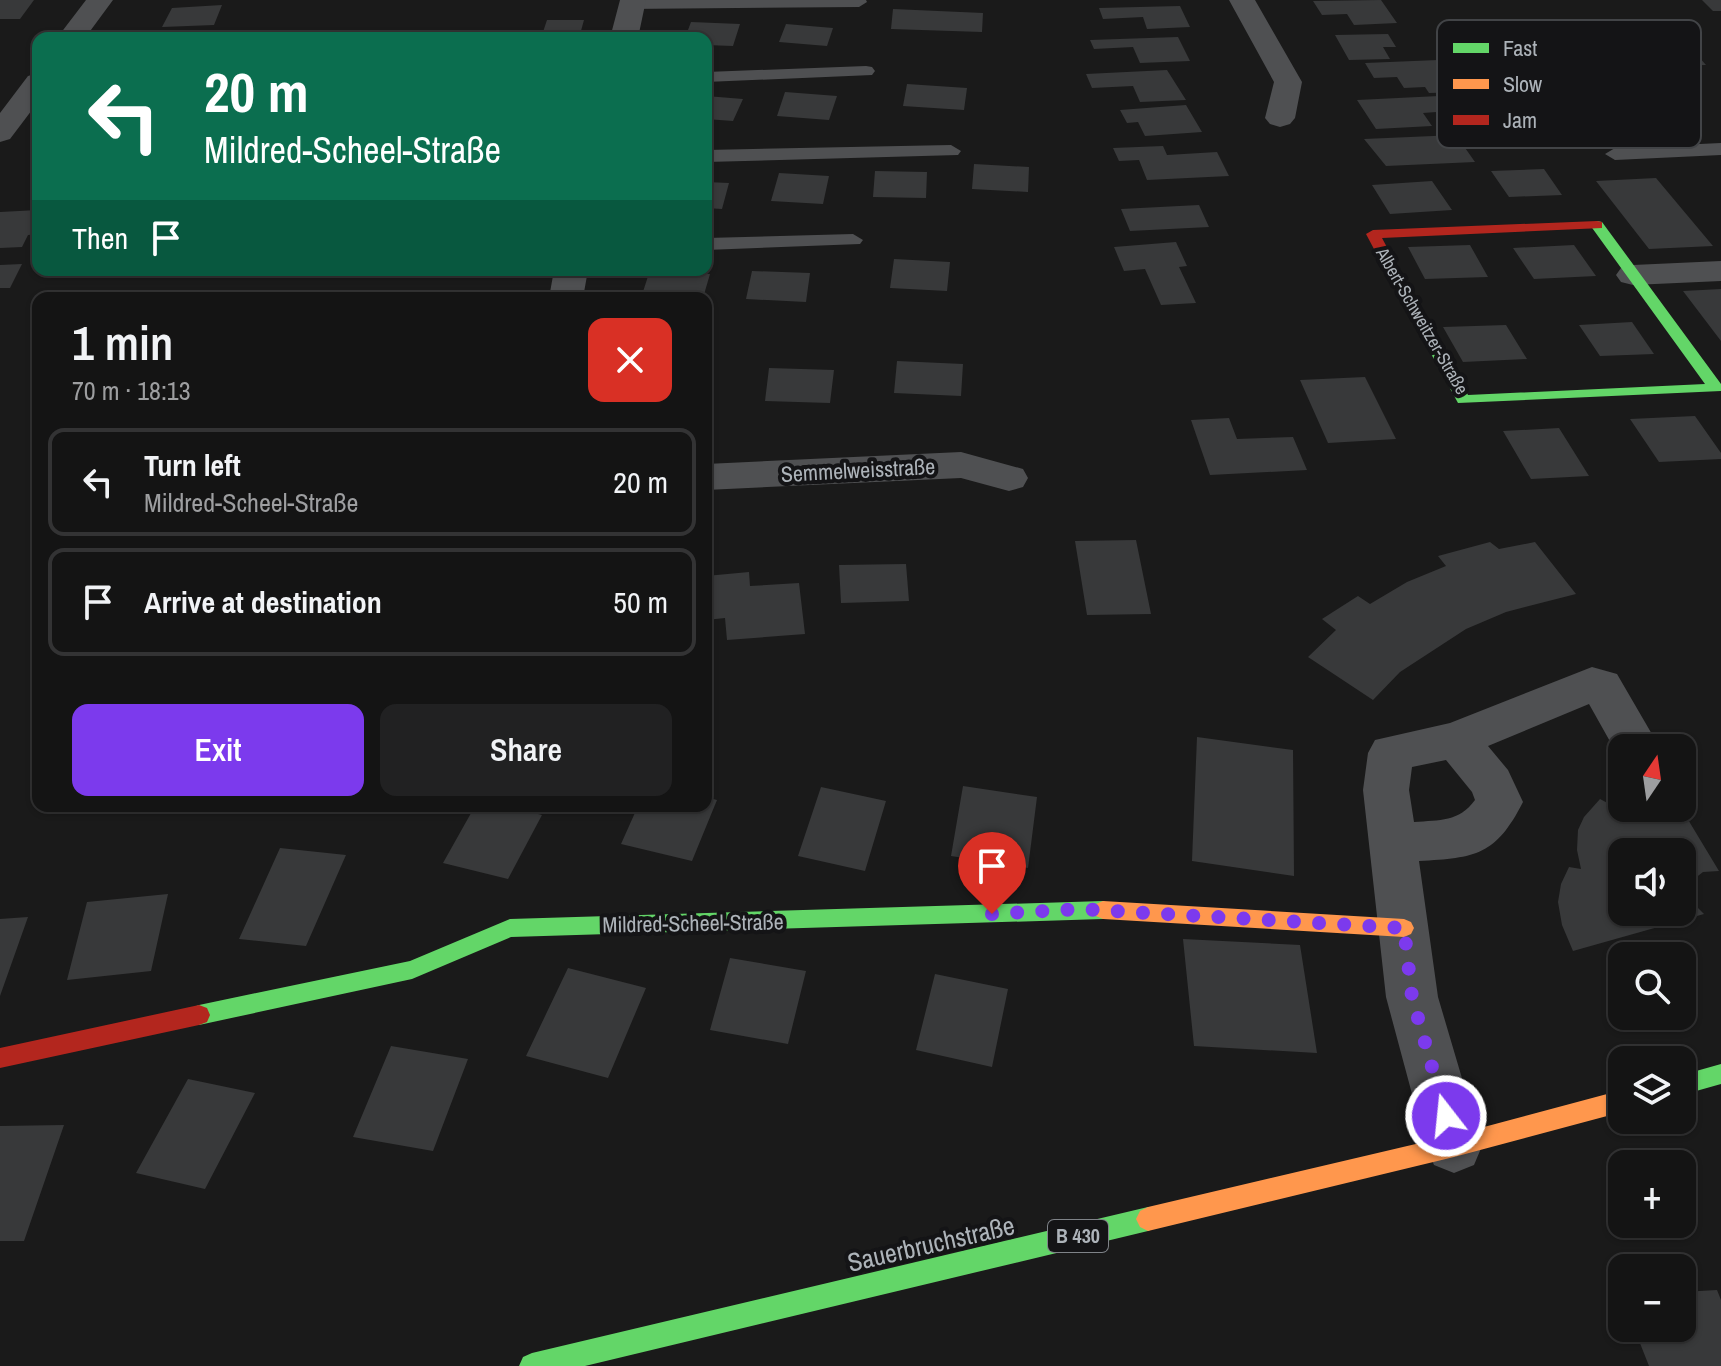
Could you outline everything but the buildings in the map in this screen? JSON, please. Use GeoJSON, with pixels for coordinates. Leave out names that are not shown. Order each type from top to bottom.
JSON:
{"type":"FeatureCollection","features":[{"type":"Feature","properties":{"kind":"street"},"geometry":{"type":"LineString","coordinates":[[76,32],[100,0]]}},
{"type":"Feature","properties":{"kind":"street"},"geometry":{"type":"LineString","coordinates":[[1242,0],[1288,82],[1280,118]]}},
{"type":"Feature","properties":{"kind":"street"},"geometry":{"type":"LineString","coordinates":[[625,32],[632,2]]}},
{"type":"Feature","properties":{"kind":"street"},"geometry":{"type":"LineString","coordinates":[[0,133],[32,90]]}},
{"type":"Feature","properties":{"kind":"street","name":"Albert-Schweitzer-Straße"},"geometry":{"type":"LineString","coordinates":[[1597,225],[1633,275],[1716,388],[1463,400],[1373,234],[1597,225]]}},
{"type":"Feature","properties":{"kind":"street"},"geometry":{"type":"LineString","coordinates":[[1633,275],[1721,271]]}},
{"type":"Feature","properties":{"kind":"street","name":"Semmelweisstraße"},"geometry":{"type":"LineString","coordinates":[[712,477],[961,465],[1009,478]]}},
{"type":"Feature","properties":{"kind":"street"},"geometry":{"type":"LineString","coordinates":[[1454,1146],[1412,997],[1386,790],[1391,753],[1456,740],[1592,684],[1601,686],[1629,734]]}},
{"type":"Feature","properties":{"kind":"street"},"geometry":{"type":"LineString","coordinates":[[1394,843],[1457,839],[1482,827],[1499,802],[1492,783],[1456,740]]}},
{"type":"Feature","properties":{"kind":"street","name":"Mildred-Scheel-Straße"},"geometry":{"type":"LineString","coordinates":[[0,1058],[412,970],[510,928],[904,918],[1080,909],[1404,928]]}},
{"type":"Feature","properties":{"kind":"street"},"geometry":{"type":"LineString","coordinates":[[1696,1081],[1721,1074]]}},
{"type":"Feature","properties":{"kind":"street","name":"Sauerbruchstraße"},"geometry":{"type":"LineString","coordinates":[[532,1366],[1454,1146],[1608,1105]]}},
{"type":"Feature","properties":{"kind":"lane"},"geometry":{"type":"LineString","coordinates":[[632,2],[859,2]]}},
{"type":"Feature","properties":{"kind":"lane"},"geometry":{"type":"LineString","coordinates":[[712,77],[866,71]]}},
{"type":"Feature","properties":{"kind":"lane"},"geometry":{"type":"LineString","coordinates":[[1615,154],[1721,149]]}},
{"type":"Feature","properties":{"kind":"lane"},"geometry":{"type":"LineString","coordinates":[[712,156],[951,151]]}},
{"type":"Feature","properties":{"kind":"lane"},"geometry":{"type":"LineString","coordinates":[[712,244],[853,240]]}},
{"type":"Feature","properties":{"kind":"traffic: fast"},"geometry":{"type":"LineString","coordinates":[[1390,266],[1463,400],[1716,388],[1597,225]]}},
{"type":"Feature","properties":{"kind":"traffic: fast"},"geometry":{"type":"LineString","coordinates":[[199,1015],[412,970],[510,928],[1103,910]]}},
{"type":"Feature","properties":{"kind":"traffic: fast"},"geometry":{"type":"LineString","coordinates":[[1696,1081],[1721,1074]]}},
{"type":"Feature","properties":{"kind":"traffic: fast"},"geometry":{"type":"LineString","coordinates":[[532,1366],[1148,1219]]}},
{"type":"Feature","properties":{"kind":"traffic: slow"},"geometry":{"type":"LineString","coordinates":[[1103,910],[1404,928]]}},
{"type":"Feature","properties":{"kind":"traffic: slow"},"geometry":{"type":"LineString","coordinates":[[1148,1219],[1454,1146],[1608,1105]]}},
{"type":"Feature","properties":{"kind":"traffic: jam"},"geometry":{"type":"LineString","coordinates":[[1390,266],[1373,234],[1597,225]]}},
{"type":"Feature","properties":{"kind":"traffic: jam"},"geometry":{"type":"LineString","coordinates":[[0,1058],[199,1015]]}},
{"type":"Feature","properties":{"kind":"route"},"geometry":{"type":"LineString","coordinates":[[992,914],[1080,909],[1404,928],[1412,997],[1446,1116]]}}]}
